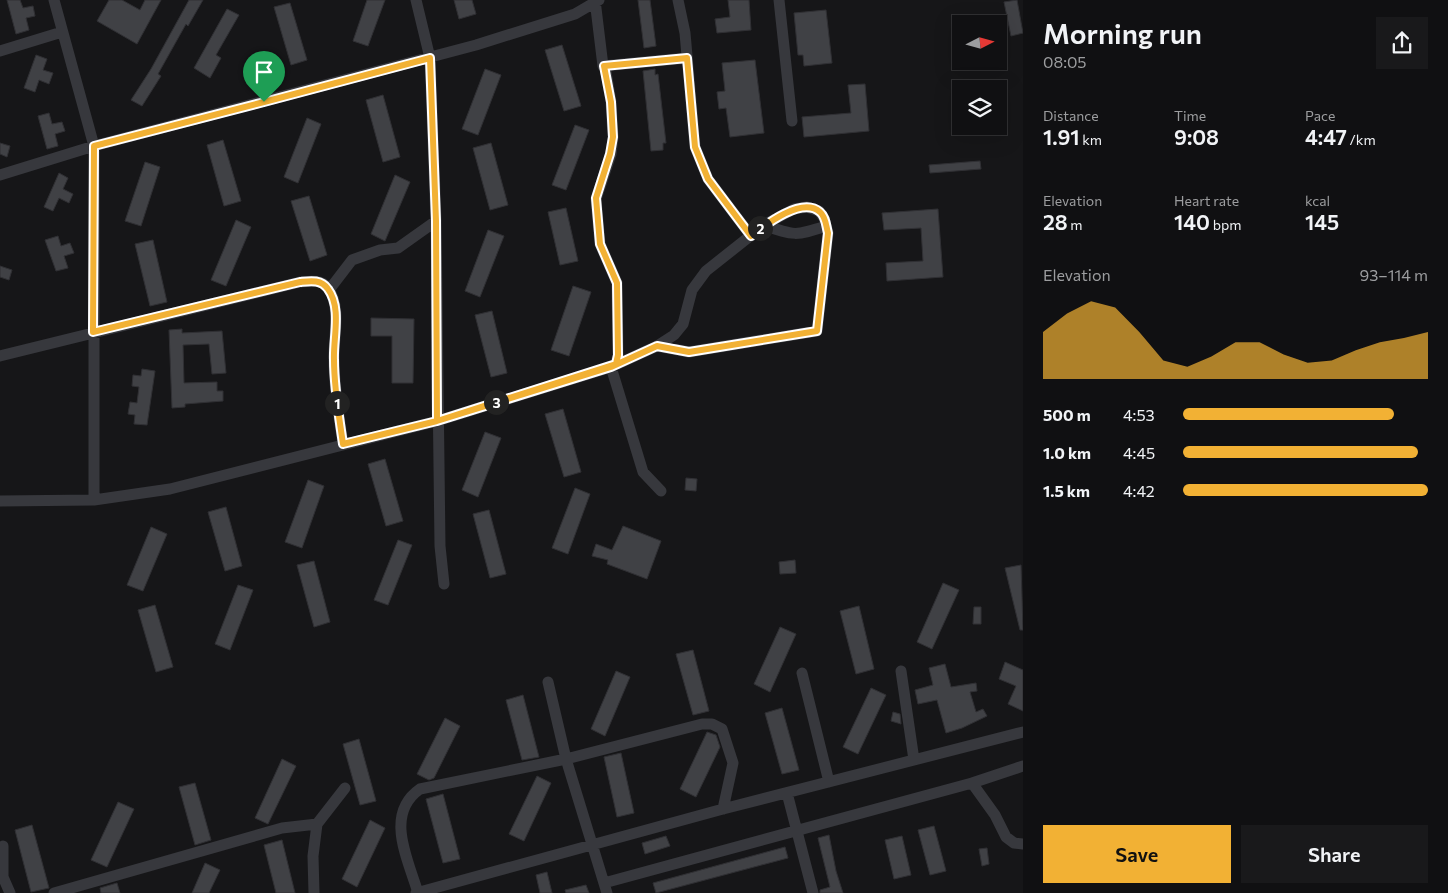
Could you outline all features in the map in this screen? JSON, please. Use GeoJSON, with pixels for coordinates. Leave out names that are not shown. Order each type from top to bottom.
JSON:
{"type":"FeatureCollection","features":[{"type":"Feature","properties":{"kind":"street"},"geometry":{"type":"LineString","coordinates":[[54,0],[94,146],[94,500]]}},
{"type":"Feature","properties":{"kind":"street"},"geometry":{"type":"LineString","coordinates":[[416,0],[430,58],[436,221],[440,546],[444,584]]}},
{"type":"Feature","properties":{"kind":"street"},"geometry":{"type":"LineString","coordinates":[[678,0],[687,58],[695,147],[708,179],[751,236]]}},
{"type":"Feature","properties":{"kind":"street"},"geometry":{"type":"LineString","coordinates":[[779,0],[792,121]]}},
{"type":"Feature","properties":{"kind":"street"},"geometry":{"type":"LineString","coordinates":[[0,175],[94,146],[430,58],[575,14],[597,1],[601,62],[604,66],[611,102],[613,137],[610,154],[596,198],[600,244],[617,283],[618,355],[614,366],[643,472],[661,491]]}},
{"type":"Feature","properties":{"kind":"street"},"geometry":{"type":"LineString","coordinates":[[0,51],[62,32]]}},
{"type":"Feature","properties":{"kind":"street"},"geometry":{"type":"LineString","coordinates":[[604,66],[687,58]]}},
{"type":"Feature","properties":{"kind":"street"},"geometry":{"type":"LineString","coordinates":[[0,501],[94,500],[170,489],[437,421],[614,366],[657,346],[674,335],[683,324],[692,290],[706,271],[764,225],[794,209],[807,207],[819,211],[828,233],[817,331],[689,352],[657,346]]}},
{"type":"Feature","properties":{"kind":"street"},"geometry":{"type":"LineString","coordinates":[[329,290],[352,260],[380,250],[398,248],[436,221]]}},
{"type":"Feature","properties":{"kind":"street"},"geometry":{"type":"LineString","coordinates":[[764,225],[790,235],[826,226]]}},
{"type":"Feature","properties":{"kind":"street"},"geometry":{"type":"LineString","coordinates":[[0,356],[300,282],[314,281],[322,283],[329,290],[336,315],[334,360],[343,444]]}},
{"type":"Feature","properties":{"kind":"street"},"geometry":{"type":"LineString","coordinates":[[901,671],[914,760]]}},
{"type":"Feature","properties":{"kind":"street"},"geometry":{"type":"LineString","coordinates":[[802,673],[829,782]]}},
{"type":"Feature","properties":{"kind":"street"},"geometry":{"type":"LineString","coordinates":[[548,682],[566,759],[605,888],[797,831],[972,783],[1023,766]]}},
{"type":"Feature","properties":{"kind":"street"},"geometry":{"type":"LineString","coordinates":[[723,809],[733,763],[722,729],[712,724],[702,724],[566,759],[420,789],[411,796],[402,810],[399,826],[417,893],[474,875],[593,846],[723,809],[1023,732]]}},
{"type":"Feature","properties":{"kind":"street"},"geometry":{"type":"LineString","coordinates":[[972,783],[995,815],[1006,837],[1014,843],[1023,844]]}},
{"type":"Feature","properties":{"kind":"street"},"geometry":{"type":"LineString","coordinates":[[314,893],[313,856],[317,824],[344,788]]}},
{"type":"Feature","properties":{"kind":"street"},"geometry":{"type":"LineString","coordinates":[[787,793],[813,893]]}},
{"type":"Feature","properties":{"kind":"street"},"geometry":{"type":"LineString","coordinates":[[54,893],[282,828],[317,824]]}},
{"type":"Feature","properties":{"kind":"street"},"geometry":{"type":"LineString","coordinates":[[3,846],[3,877],[10,893]]}},
{"type":"Feature","properties":{"kind":"building"},"geometry":{"type":"Polygon","coordinates":[[[7,0],[20,0],[23,8],[33,6],[35,16],[26,18],[29,30],[16,34],[7,0]]]}},
{"type":"Feature","properties":{"kind":"building"},"geometry":{"type":"Polygon","coordinates":[[[109,0],[122,0],[140,10],[145,0],[161,0],[137,44],[97,21],[109,0]]]}},
{"type":"Feature","properties":{"kind":"building"},"geometry":{"type":"Polygon","coordinates":[[[189,0],[203,0],[188,26],[186,24],[158,74],[161,76],[142,106],[131,100],[151,69],[189,0]]]}},
{"type":"Feature","properties":{"kind":"building"},"geometry":{"type":"Polygon","coordinates":[[[367,0],[385,0],[368,46],[353,41],[367,0]]]}},
{"type":"Feature","properties":{"kind":"building"},"geometry":{"type":"Polygon","coordinates":[[[454,0],[472,0],[476,14],[459,19],[454,0]]]}},
{"type":"Feature","properties":{"kind":"building"},"geometry":{"type":"Polygon","coordinates":[[[638,0],[650,0],[656,46],[644,48],[638,0]]]}},
{"type":"Feature","properties":{"kind":"building"},"geometry":{"type":"Polygon","coordinates":[[[728,0],[749,0],[751,30],[717,33],[715,19],[730,17],[728,0]]]}},
{"type":"Feature","properties":{"kind":"building"},"geometry":{"type":"Polygon","coordinates":[[[1017,0],[1023,33],[1011,36],[1004,2],[1017,0]]]}},
{"type":"Feature","properties":{"kind":"building"},"geometry":{"type":"Polygon","coordinates":[[[290,3],[307,60],[291,65],[274,7],[290,3]]]}},
{"type":"Feature","properties":{"kind":"building"},"geometry":{"type":"Polygon","coordinates":[[[227,9],[239,15],[216,55],[221,58],[210,78],[194,68],[227,9]]]}},
{"type":"Feature","properties":{"kind":"building"},"geometry":{"type":"Polygon","coordinates":[[[826,10],[832,63],[804,66],[803,55],[798,55],[794,13],[826,10]]]}},
{"type":"Feature","properties":{"kind":"building"},"geometry":{"type":"Polygon","coordinates":[[[562,45],[581,106],[564,111],[545,50],[562,45]]]}},
{"type":"Feature","properties":{"kind":"building"},"geometry":{"type":"Polygon","coordinates":[[[36,55],[47,59],[43,70],[53,73],[49,84],[39,80],[35,92],[24,88],[36,55]]]}},
{"type":"Feature","properties":{"kind":"building"},"geometry":{"type":"Polygon","coordinates":[[[755,60],[764,133],[730,137],[726,108],[719,109],[717,92],[725,91],[722,63],[755,60]]]}},
{"type":"Feature","properties":{"kind":"building"},"geometry":{"type":"Polygon","coordinates":[[[485,69],[501,75],[478,135],[462,129],[485,69]]]}},
{"type":"Feature","properties":{"kind":"building"},"geometry":{"type":"Polygon","coordinates":[[[655,69],[655,75],[658,74],[666,143],[663,143],[663,150],[651,151],[643,71],[655,69]]]}},
{"type":"Feature","properties":{"kind":"building"},"geometry":{"type":"Polygon","coordinates":[[[865,84],[869,131],[804,137],[802,117],[851,113],[848,85],[865,84]]]}},
{"type":"Feature","properties":{"kind":"building"},"geometry":{"type":"Polygon","coordinates":[[[383,95],[400,157],[383,162],[366,100],[383,95]]]}},
{"type":"Feature","properties":{"kind":"building"},"geometry":{"type":"Polygon","coordinates":[[[49,113],[52,124],[62,122],[65,131],[55,134],[58,146],[47,149],[38,116],[49,113]]]}},
{"type":"Feature","properties":{"kind":"building"},"geometry":{"type":"Polygon","coordinates":[[[307,118],[321,124],[298,183],[284,177],[307,118]]]}},
{"type":"Feature","properties":{"kind":"building"},"geometry":{"type":"Polygon","coordinates":[[[575,125],[589,130],[566,190],[552,185],[575,125]]]}},
{"type":"Feature","properties":{"kind":"building"},"geometry":{"type":"Polygon","coordinates":[[[223,140],[241,201],[224,206],[207,145],[223,140]]]}},
{"type":"Feature","properties":{"kind":"building"},"geometry":{"type":"Polygon","coordinates":[[[0,143],[10,146],[7,157],[0,154],[0,143]]]}},
{"type":"Feature","properties":{"kind":"building"},"geometry":{"type":"Polygon","coordinates":[[[491,143],[508,205],[490,210],[473,148],[491,143]]]}},
{"type":"Feature","properties":{"kind":"building"},"geometry":{"type":"Polygon","coordinates":[[[980,161],[981,169],[930,173],[929,165],[980,161]]]}},
{"type":"Feature","properties":{"kind":"building"},"geometry":{"type":"Polygon","coordinates":[[[145,162],[160,167],[141,226],[125,221],[145,162]]]}},
{"type":"Feature","properties":{"kind":"building"},"geometry":{"type":"Polygon","coordinates":[[[59,173],[68,178],[63,189],[73,194],[69,203],[59,198],[53,211],[44,207],[59,173]]]}},
{"type":"Feature","properties":{"kind":"building"},"geometry":{"type":"Polygon","coordinates":[[[395,175],[410,182],[385,241],[371,234],[395,175]]]}},
{"type":"Feature","properties":{"kind":"building"},"geometry":{"type":"Polygon","coordinates":[[[309,196],[327,255],[310,261],[291,201],[309,196]]]}},
{"type":"Feature","properties":{"kind":"building"},"geometry":{"type":"Polygon","coordinates":[[[566,208],[578,261],[560,265],[548,212],[566,208]]]}},
{"type":"Feature","properties":{"kind":"building"},"geometry":{"type":"Polygon","coordinates":[[[938,209],[943,277],[887,281],[886,263],[923,261],[921,228],[884,230],[882,213],[938,209]]]}},
{"type":"Feature","properties":{"kind":"building"},"geometry":{"type":"Polygon","coordinates":[[[236,220],[251,227],[226,286],[211,280],[236,220]]]}},
{"type":"Feature","properties":{"kind":"building"},"geometry":{"type":"Polygon","coordinates":[[[488,230],[504,236],[480,297],[465,291],[488,230]]]}},
{"type":"Feature","properties":{"kind":"building"},"geometry":{"type":"Polygon","coordinates":[[[58,236],[61,246],[70,243],[74,253],[64,256],[68,268],[56,271],[45,240],[58,236]]]}},
{"type":"Feature","properties":{"kind":"building"},"geometry":{"type":"Polygon","coordinates":[[[153,240],[167,302],[150,306],[135,244],[153,240]]]}},
{"type":"Feature","properties":{"kind":"building"},"geometry":{"type":"Polygon","coordinates":[[[0,266],[12,270],[9,280],[0,277],[0,266]]]}},
{"type":"Feature","properties":{"kind":"building"},"geometry":{"type":"Polygon","coordinates":[[[573,286],[591,292],[569,356],[551,350],[573,286]]]}},
{"type":"Feature","properties":{"kind":"building"},"geometry":{"type":"Polygon","coordinates":[[[492,311],[507,373],[491,377],[475,315],[492,311]]]}},
{"type":"Feature","properties":{"kind":"building"},"geometry":{"type":"Polygon","coordinates":[[[371,318],[414,319],[413,383],[392,383],[392,336],[371,336],[371,318]]]}},
{"type":"Feature","properties":{"kind":"building"},"geometry":{"type":"Polygon","coordinates":[[[182,329],[182,333],[222,331],[226,373],[212,374],[209,344],[183,345],[184,383],[217,382],[217,391],[223,391],[223,401],[185,404],[185,407],[172,408],[169,330],[182,329]]]}},
{"type":"Feature","properties":{"kind":"building"},"geometry":{"type":"Polygon","coordinates":[[[142,369],[155,371],[147,425],[134,424],[135,415],[128,414],[130,402],[137,403],[139,387],[132,386],[133,375],[141,376],[142,369]]]}},
{"type":"Feature","properties":{"kind":"building"},"geometry":{"type":"Polygon","coordinates":[[[563,409],[581,472],[564,477],[545,414],[563,409]]]}},
{"type":"Feature","properties":{"kind":"building"},"geometry":{"type":"Polygon","coordinates":[[[485,432],[501,438],[478,497],[462,490],[485,432]]]}},
{"type":"Feature","properties":{"kind":"building"},"geometry":{"type":"Polygon","coordinates":[[[385,459],[403,521],[386,526],[368,464],[385,459]]]}},
{"type":"Feature","properties":{"kind":"building"},"geometry":{"type":"Polygon","coordinates":[[[686,478],[697,479],[696,491],[685,490],[686,478]]]}},
{"type":"Feature","properties":{"kind":"building"},"geometry":{"type":"Polygon","coordinates":[[[308,480],[324,486],[302,548],[285,542],[308,480]]]}},
{"type":"Feature","properties":{"kind":"building"},"geometry":{"type":"Polygon","coordinates":[[[575,488],[590,494],[568,554],[552,548],[575,488]]]}},
{"type":"Feature","properties":{"kind":"building"},"geometry":{"type":"Polygon","coordinates":[[[226,507],[242,566],[225,571],[208,512],[226,507]]]}},
{"type":"Feature","properties":{"kind":"building"},"geometry":{"type":"Polygon","coordinates":[[[489,510],[506,574],[490,578],[473,514],[489,510]]]}},
{"type":"Feature","properties":{"kind":"building"},"geometry":{"type":"Polygon","coordinates":[[[623,526],[661,541],[647,579],[607,564],[608,560],[592,556],[596,544],[612,550],[623,526]]]}},
{"type":"Feature","properties":{"kind":"building"},"geometry":{"type":"Polygon","coordinates":[[[151,527],[167,534],[143,591],[127,585],[151,527]]]}},
{"type":"Feature","properties":{"kind":"building"},"geometry":{"type":"Polygon","coordinates":[[[398,540],[412,545],[388,605],[374,600],[398,540]]]}},
{"type":"Feature","properties":{"kind":"building"},"geometry":{"type":"Polygon","coordinates":[[[795,560],[796,573],[780,574],[779,562],[795,560]]]}},
{"type":"Feature","properties":{"kind":"building"},"geometry":{"type":"Polygon","coordinates":[[[314,561],[330,622],[314,627],[297,565],[314,561]]]}},
{"type":"Feature","properties":{"kind":"building"},"geometry":{"type":"Polygon","coordinates":[[[1021,565],[1023,630],[1020,630],[1005,568],[1021,565]]]}},
{"type":"Feature","properties":{"kind":"building"},"geometry":{"type":"Polygon","coordinates":[[[943,583],[959,590],[932,649],[917,642],[943,583]]]}},
{"type":"Feature","properties":{"kind":"building"},"geometry":{"type":"Polygon","coordinates":[[[238,585],[253,590],[230,650],[215,644],[238,585]]]}},
{"type":"Feature","properties":{"kind":"building"},"geometry":{"type":"Polygon","coordinates":[[[155,605],[173,667],[156,672],[138,610],[155,605]]]}},
{"type":"Feature","properties":{"kind":"building"},"geometry":{"type":"Polygon","coordinates":[[[859,606],[874,669],[856,674],[840,611],[859,606]]]}},
{"type":"Feature","properties":{"kind":"building"},"geometry":{"type":"Polygon","coordinates":[[[974,607],[981,607],[981,624],[973,624],[974,607]]]}},
{"type":"Feature","properties":{"kind":"building"},"geometry":{"type":"Polygon","coordinates":[[[780,627],[796,634],[770,692],[754,684],[780,627]]]}},
{"type":"Feature","properties":{"kind":"building"},"geometry":{"type":"Polygon","coordinates":[[[693,650],[709,711],[693,715],[676,654],[693,650]]]}},
{"type":"Feature","properties":{"kind":"building"},"geometry":{"type":"Polygon","coordinates":[[[1005,662],[1023,670],[1023,711],[1008,704],[1016,686],[999,679],[1005,662]]]}},
{"type":"Feature","properties":{"kind":"building"},"geometry":{"type":"Polygon","coordinates":[[[945,664],[951,687],[976,683],[977,691],[970,692],[976,712],[983,709],[987,716],[962,728],[946,733],[937,700],[918,704],[915,690],[933,685],[929,668],[945,664]]]}},
{"type":"Feature","properties":{"kind":"building"},"geometry":{"type":"Polygon","coordinates":[[[616,671],[630,677],[605,736],[591,729],[616,671]]]}},
{"type":"Feature","properties":{"kind":"building"},"geometry":{"type":"Polygon","coordinates":[[[871,688],[886,695],[858,754],[843,747],[871,688]]]}},
{"type":"Feature","properties":{"kind":"building"},"geometry":{"type":"Polygon","coordinates":[[[523,695],[539,757],[522,760],[506,700],[523,695]]]}},
{"type":"Feature","properties":{"kind":"building"},"geometry":{"type":"Polygon","coordinates":[[[782,708],[799,770],[782,774],[765,713],[782,708]]]}},
{"type":"Feature","properties":{"kind":"building"},"geometry":{"type":"Polygon","coordinates":[[[893,712],[900,714],[901,724],[891,721],[893,712]]]}},
{"type":"Feature","properties":{"kind":"building"},"geometry":{"type":"Polygon","coordinates":[[[445,718],[460,726],[434,778],[429,780],[417,774],[445,718]]]}},
{"type":"Feature","properties":{"kind":"building"},"geometry":{"type":"Polygon","coordinates":[[[707,732],[716,735],[720,747],[696,797],[680,789],[707,732]]]}},
{"type":"Feature","properties":{"kind":"building"},"geometry":{"type":"Polygon","coordinates":[[[359,739],[376,801],[360,805],[343,744],[359,739]]]}},
{"type":"Feature","properties":{"kind":"building"},"geometry":{"type":"Polygon","coordinates":[[[621,753],[634,813],[617,817],[604,757],[621,753]]]}},
{"type":"Feature","properties":{"kind":"building"},"geometry":{"type":"Polygon","coordinates":[[[282,759],[296,766],[268,824],[255,818],[282,759]]]}},
{"type":"Feature","properties":{"kind":"building"},"geometry":{"type":"Polygon","coordinates":[[[537,776],[551,783],[524,841],[509,834],[537,776]]]}},
{"type":"Feature","properties":{"kind":"building"},"geometry":{"type":"Polygon","coordinates":[[[195,783],[211,840],[195,845],[179,787],[195,783]]]}},
{"type":"Feature","properties":{"kind":"building"},"geometry":{"type":"Polygon","coordinates":[[[443,794],[460,859],[443,863],[426,799],[443,794]]]}},
{"type":"Feature","properties":{"kind":"building"},"geometry":{"type":"Polygon","coordinates":[[[118,802],[134,809],[107,867],[91,860],[118,802]]]}},
{"type":"Feature","properties":{"kind":"building"},"geometry":{"type":"Polygon","coordinates":[[[370,820],[385,828],[357,887],[342,879],[370,820]]]}},
{"type":"Feature","properties":{"kind":"building"},"geometry":{"type":"Polygon","coordinates":[[[32,825],[49,888],[31,892],[15,830],[32,825]]]}},
{"type":"Feature","properties":{"kind":"building"},"geometry":{"type":"Polygon","coordinates":[[[934,826],[946,871],[930,875],[918,830],[934,826]]]}},
{"type":"Feature","properties":{"kind":"building"},"geometry":{"type":"Polygon","coordinates":[[[829,835],[836,871],[843,893],[820,893],[820,890],[830,887],[818,838],[829,835]]]}},
{"type":"Feature","properties":{"kind":"building"},"geometry":{"type":"Polygon","coordinates":[[[666,836],[670,846],[645,854],[642,843],[666,836]]]}},
{"type":"Feature","properties":{"kind":"building"},"geometry":{"type":"Polygon","coordinates":[[[902,836],[911,875],[894,879],[885,840],[902,836]]]}},
{"type":"Feature","properties":{"kind":"building"},"geometry":{"type":"Polygon","coordinates":[[[282,840],[295,893],[276,893],[264,845],[282,840]]]}},
{"type":"Feature","properties":{"kind":"building"},"geometry":{"type":"Polygon","coordinates":[[[785,847],[788,858],[656,893],[653,883],[785,847]]]}},
{"type":"Feature","properties":{"kind":"building"},"geometry":{"type":"Polygon","coordinates":[[[987,848],[989,864],[982,866],[979,849],[987,848]]]}},
{"type":"Feature","properties":{"kind":"building"},"geometry":{"type":"Polygon","coordinates":[[[205,863],[220,870],[209,893],[192,893],[205,863]]]}},
{"type":"Feature","properties":{"kind":"building"},"geometry":{"type":"Polygon","coordinates":[[[547,872],[552,893],[540,893],[536,875],[547,872]]]}},
{"type":"Feature","properties":{"kind":"building"},"geometry":{"type":"Polygon","coordinates":[[[117,883],[120,893],[101,893],[100,888],[117,883]]]}},
{"type":"Feature","properties":{"kind":"building"},"geometry":{"type":"Polygon","coordinates":[[[586,885],[589,893],[566,893],[565,890],[586,885]]]}},
{"type":"Feature","properties":{"kind":"route"},"geometry":{"type":"LineString","coordinates":[[264,102],[94,146],[93,332],[300,282],[314,281],[322,283],[329,290],[336,315],[334,339],[336,401],[343,444],[437,421],[611,367],[657,346],[675,351],[689,352],[817,331],[828,233],[824,218],[819,211],[807,207],[794,209],[764,225],[751,236],[708,179],[695,147],[687,58],[604,66],[611,102],[613,137],[607,165],[596,198],[600,244],[617,283],[618,355],[616,364],[437,421],[436,221],[430,58],[264,102]]}}]}
